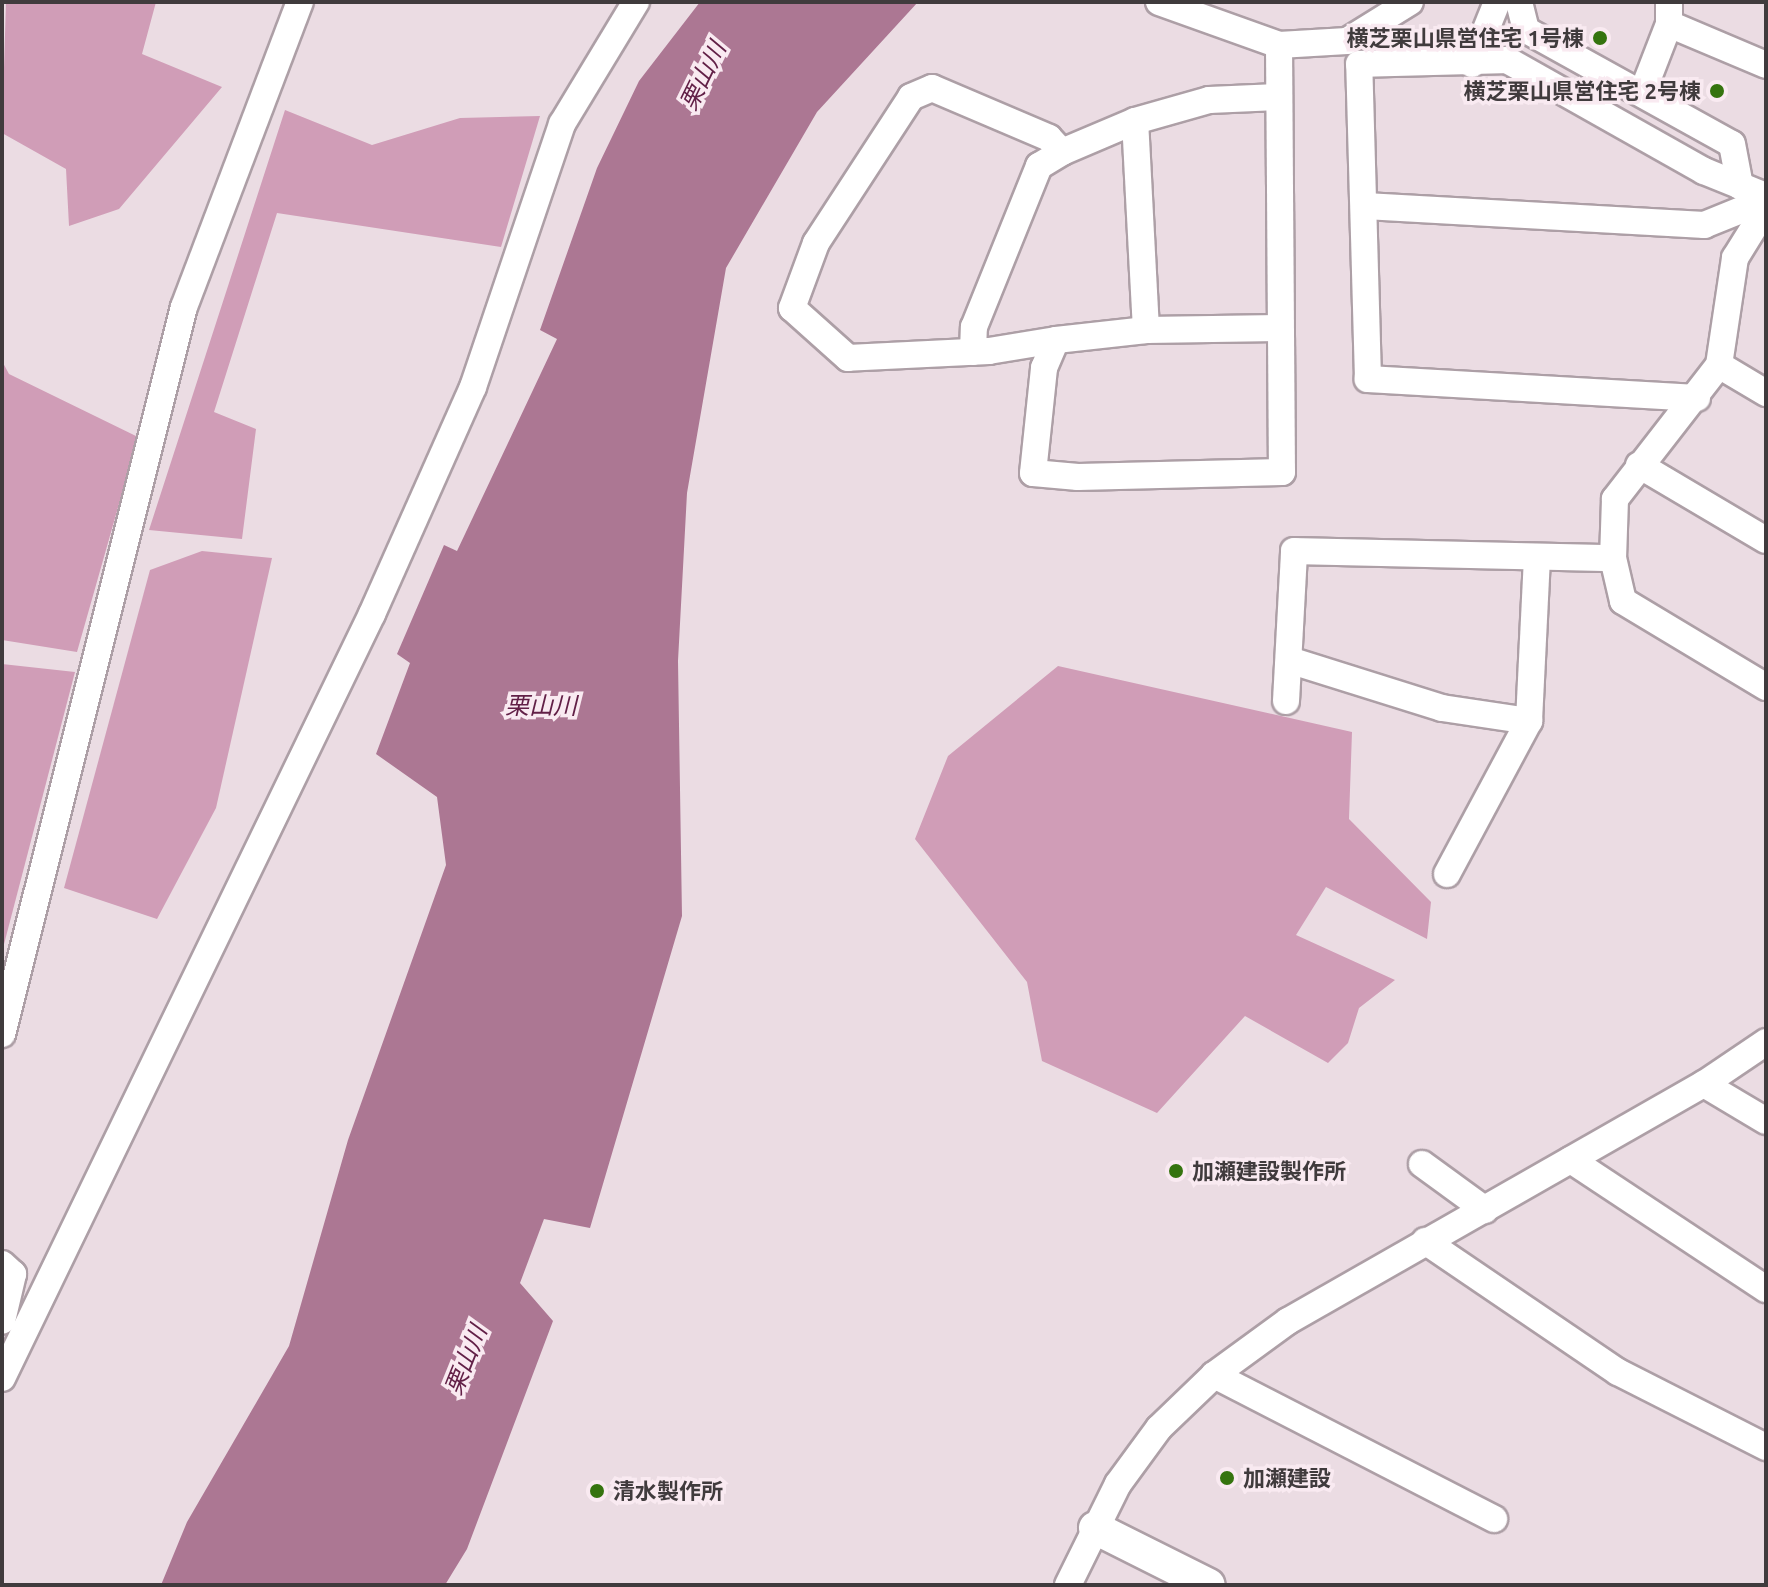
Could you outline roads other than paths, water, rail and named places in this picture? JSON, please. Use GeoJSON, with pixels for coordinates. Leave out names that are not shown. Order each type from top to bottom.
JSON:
{"type":"FeatureCollection","features":[{"type":"Feature","properties":{"kind":"street"},"geometry":{"type":"LineString","coordinates":[[2,1034],[184,307],[300,2]]}},
{"type":"Feature","properties":{"kind":"street"},"geometry":{"type":"LineString","coordinates":[[2,1378],[372,614],[473,387],[562,124],[636,2]]}},
{"type":"Feature","properties":{"kind":"street"},"geometry":{"type":"LineString","coordinates":[[1159,2],[1279,45],[1347,41],[1396,6]]}},
{"type":"Feature","properties":{"kind":"street"},"geometry":{"type":"LineString","coordinates":[[1472,64],[1497,2]]}},
{"type":"Feature","properties":{"kind":"street"},"geometry":{"type":"LineString","coordinates":[[1519,2],[1526,30],[1643,91],[1732,144],[1740,186]]}},
{"type":"Feature","properties":{"kind":"street"},"geometry":{"type":"LineString","coordinates":[[1643,91],[1669,13],[1766,65]]}},
{"type":"Feature","properties":{"kind":"street"},"geometry":{"type":"LineString","coordinates":[[1056,340],[1044,368],[1033,473],[1078,477],[1282,472],[1279,45]]}},
{"type":"Feature","properties":{"kind":"street"},"geometry":{"type":"LineString","coordinates":[[1697,398],[1368,379],[1359,64],[1472,64],[1507,60],[1766,198]]}},
{"type":"Feature","properties":{"kind":"street"},"geometry":{"type":"LineString","coordinates":[[1062,152],[1049,138],[932,88],[911,97],[816,243],[792,308],[848,358],[973,352],[1146,330],[1279,328]]}},
{"type":"Feature","properties":{"kind":"street"},"geometry":{"type":"LineString","coordinates":[[973,352],[974,327],[1039,166],[1062,152],[1135,121],[1209,100],[1278,97]]}},
{"type":"Feature","properties":{"kind":"street"},"geometry":{"type":"LineString","coordinates":[[1135,121],[1146,330]]}},
{"type":"Feature","properties":{"kind":"street"},"geometry":{"type":"LineString","coordinates":[[1365,206],[1704,225],[1766,198]]}},
{"type":"Feature","properties":{"kind":"street"},"geometry":{"type":"LineString","coordinates":[[1763,225],[1735,258],[1719,365],[1697,398],[1639,465],[1615,499],[1613,558],[1623,601],[1766,687]]}},
{"type":"Feature","properties":{"kind":"street"},"geometry":{"type":"LineString","coordinates":[[1719,365],[1766,393]]}},
{"type":"Feature","properties":{"kind":"street"},"geometry":{"type":"LineString","coordinates":[[1639,465],[1766,540]]}},
{"type":"Feature","properties":{"kind":"street"},"geometry":{"type":"LineString","coordinates":[[1286,701],[1294,551],[1537,559],[1613,558]]}},
{"type":"Feature","properties":{"kind":"street"},"geometry":{"type":"LineString","coordinates":[[1447,874],[1529,721],[1537,559]]}},
{"type":"Feature","properties":{"kind":"street"},"geometry":{"type":"LineString","coordinates":[[1289,660],[1442,708],[1529,721]]}},
{"type":"Feature","properties":{"kind":"street"},"geometry":{"type":"LineString","coordinates":[[1068,1585],[1118,1484],[1159,1428],[1214,1375],[1288,1321],[1704,1084],[1766,1042]]}},
{"type":"Feature","properties":{"kind":"street"},"geometry":{"type":"LineString","coordinates":[[1704,1084],[1766,1121]]}},
{"type":"Feature","properties":{"kind":"street"},"geometry":{"type":"LineString","coordinates":[[1571,1160],[1766,1289]]}},
{"type":"Feature","properties":{"kind":"street"},"geometry":{"type":"LineString","coordinates":[[1422,1164],[1485,1210]]}},
{"type":"Feature","properties":{"kind":"street"},"geometry":{"type":"LineString","coordinates":[[1425,1241],[1618,1372],[1766,1447]]}},
{"type":"Feature","properties":{"kind":"street"},"geometry":{"type":"LineString","coordinates":[[2,1264],[13,1274],[2,1321]]}},
{"type":"Feature","properties":{"kind":"street"},"geometry":{"type":"LineString","coordinates":[[1214,1375],[1494,1519]]}},
{"type":"Feature","properties":{"kind":"street"},"geometry":{"type":"LineString","coordinates":[[1095,1528],[1209,1585]]}},
{"type":"Feature","properties":{"kind":"water","name":"栗山川"},"geometry":{"type":"Polygon","coordinates":[[[700,2],[918,2],[817,112],[726,268],[687,493],[678,661],[682,916],[590,1228],[544,1219],[520,1283],[553,1321],[467,1549],[445,1585],[161,1585],[187,1522],[289,1346],[348,1140],[446,865],[437,797],[376,754],[410,663],[397,654],[444,545],[457,551],[557,339],[540,330],[597,168],[639,81],[700,2]]]}},
{"type":"Feature","properties":{"kind":"place","name":"横芝栗山県営住宅 1号棟"},"geometry":{"type":"Point","coordinates":[1600,38]}},
{"type":"Feature","properties":{"kind":"place","name":"横芝栗山県営住宅 2号棟"},"geometry":{"type":"Point","coordinates":[1717,91]}},
{"type":"Feature","properties":{"kind":"place","name":"加瀬建設製作所"},"geometry":{"type":"Point","coordinates":[1176,1171]}},
{"type":"Feature","properties":{"kind":"place","name":"加瀬建設"},"geometry":{"type":"Point","coordinates":[1227,1478]}},
{"type":"Feature","properties":{"kind":"place","name":"清水製作所"},"geometry":{"type":"Point","coordinates":[597,1491]}}]}
